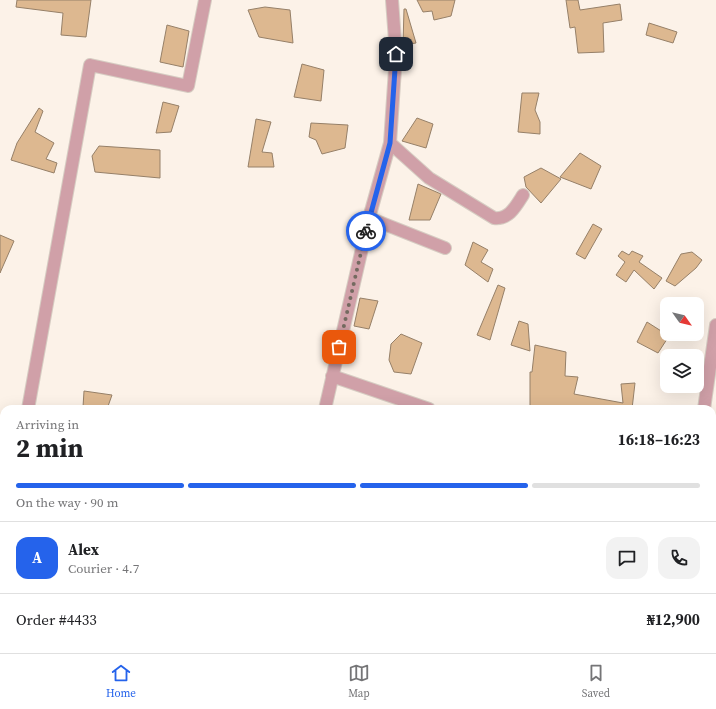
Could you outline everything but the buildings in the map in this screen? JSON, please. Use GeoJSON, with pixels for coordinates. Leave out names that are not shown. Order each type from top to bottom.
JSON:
{"type":"FeatureCollection","features":[{"type":"Feature","properties":{"kind":"street"},"geometry":{"type":"LineString","coordinates":[[29,405],[90,65],[188,86],[205,0]]}},
{"type":"Feature","properties":{"kind":"street"},"geometry":{"type":"LineString","coordinates":[[326,405],[368,218],[390,143],[396,54],[392,0]]}},
{"type":"Feature","properties":{"kind":"street"},"geometry":{"type":"LineString","coordinates":[[390,143],[429,178],[494,218],[508,215],[514,210],[523,195]]}},
{"type":"Feature","properties":{"kind":"street"},"geometry":{"type":"LineString","coordinates":[[368,218],[444,248]]}},
{"type":"Feature","properties":{"kind":"street"},"geometry":{"type":"LineString","coordinates":[[705,405],[716,325]]}},
{"type":"Feature","properties":{"kind":"street"},"geometry":{"type":"LineString","coordinates":[[332,376],[417,405]]}},
{"type":"Feature","properties":{"kind":"way so far"},"geometry":{"type":"LineString","coordinates":[[339,347],[366,231]]}},
{"type":"Feature","properties":{"kind":"route"},"geometry":{"type":"LineString","coordinates":[[366,231],[383,161],[390,143],[396,54]]}}]}
